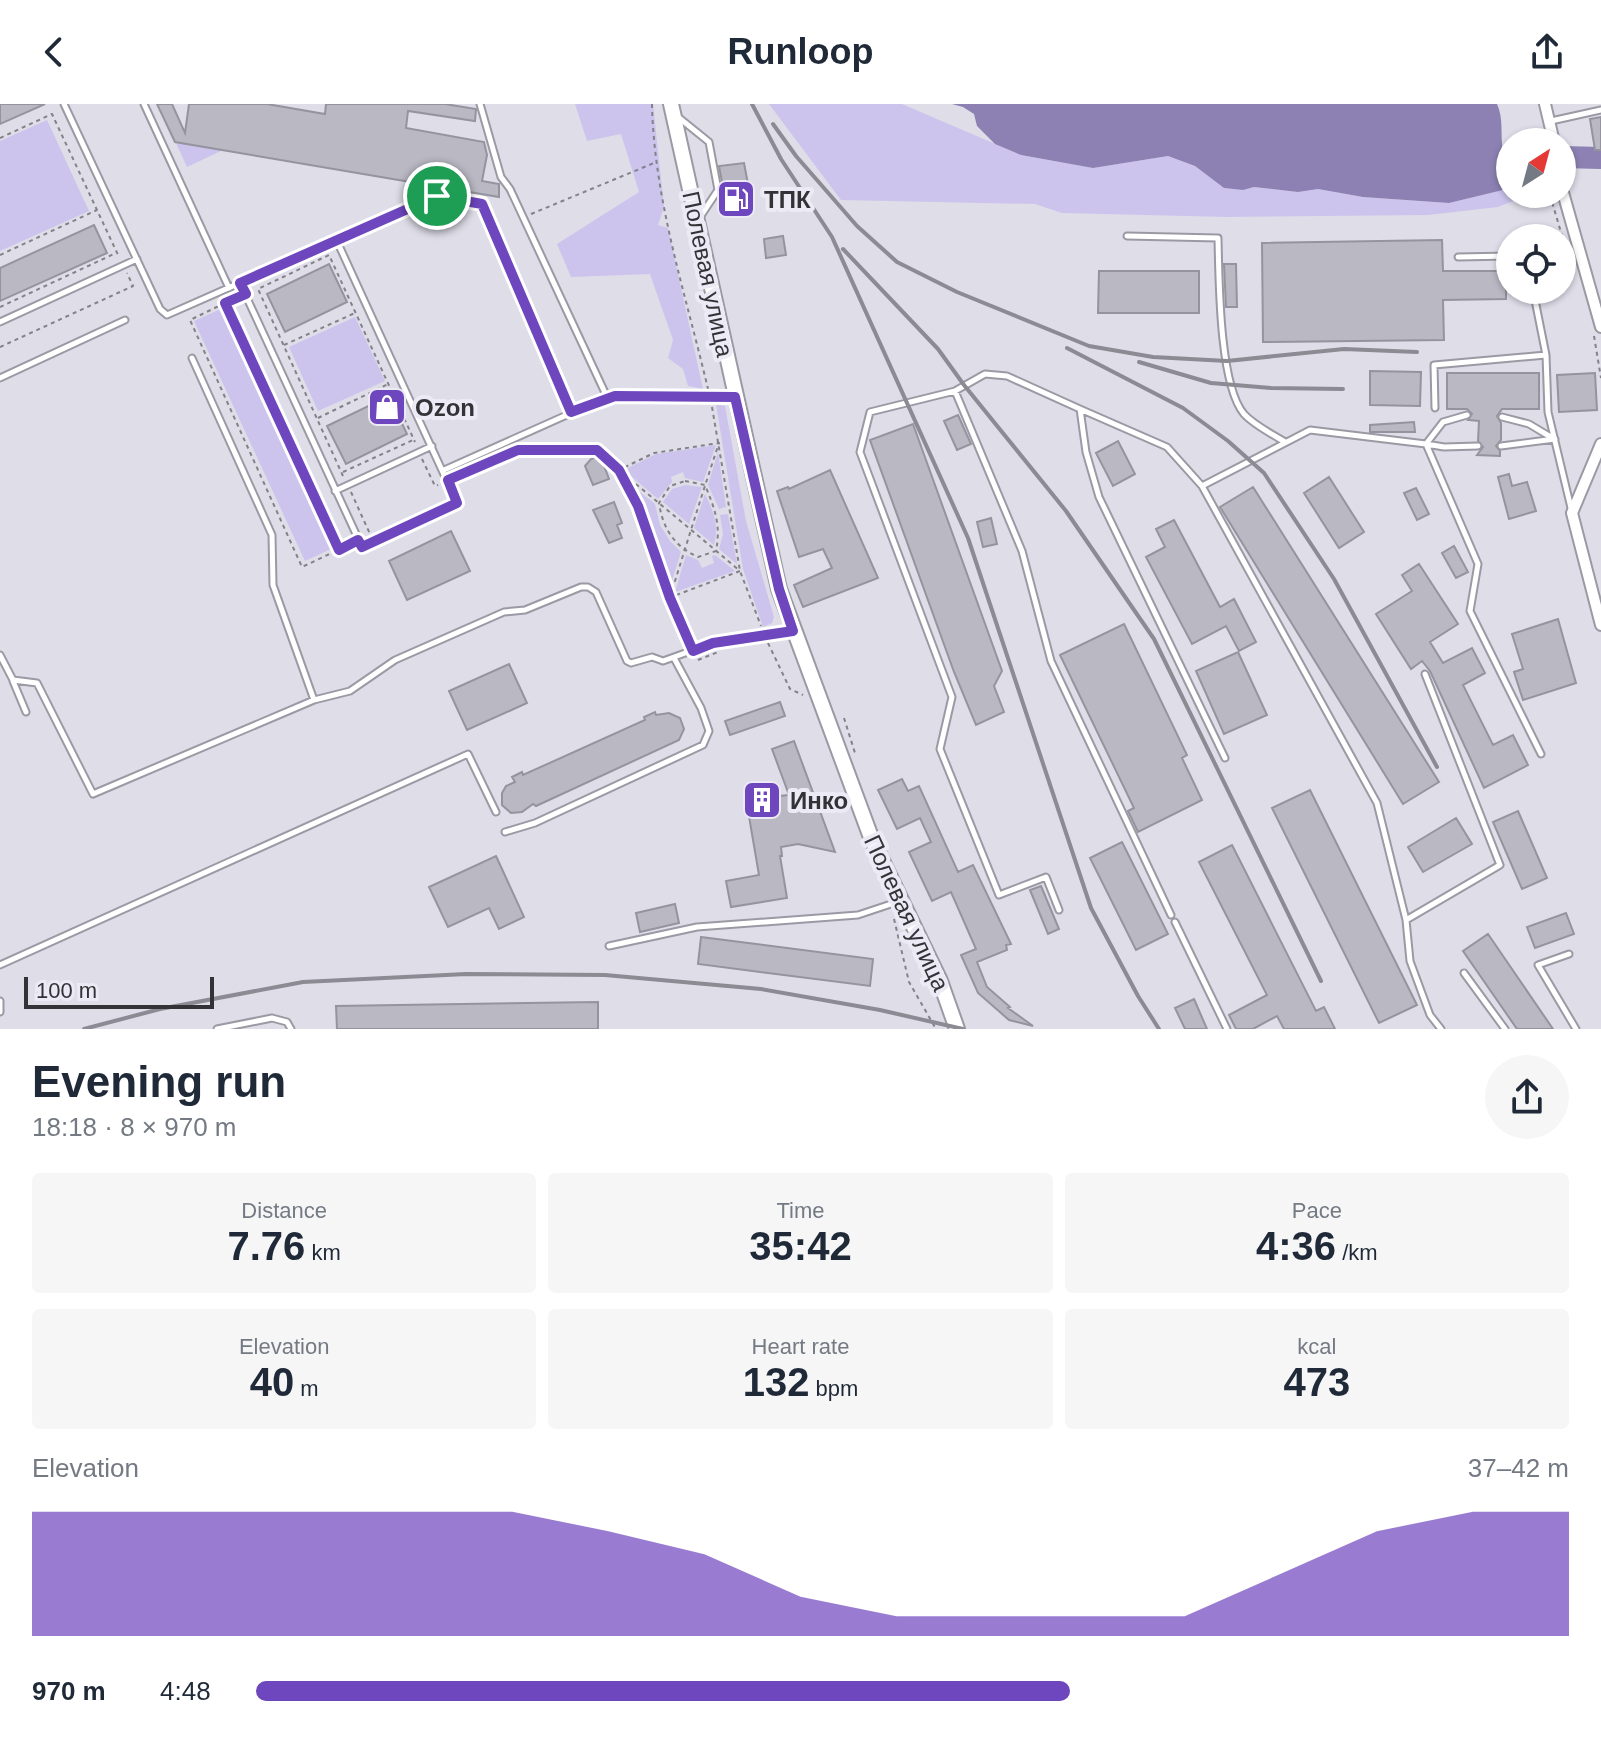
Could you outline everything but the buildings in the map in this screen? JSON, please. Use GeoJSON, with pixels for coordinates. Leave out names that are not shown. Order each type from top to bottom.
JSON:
{"type":"FeatureCollection","features":[{"type":"Feature","properties":{"kind":"street"},"geometry":{"type":"LineString","coordinates":[[1545,104],[1552,128]]}},
{"type":"Feature","properties":{"kind":"street","name":"Полевая улица"},"geometry":{"type":"LineString","coordinates":[[672,109],[779,589],[872,840],[940,981],[957,1029]]}},
{"type":"Feature","properties":{"kind":"street"},"geometry":{"type":"LineString","coordinates":[[1567,208],[1601,327]]}},
{"type":"Feature","properties":{"kind":"street"},"geometry":{"type":"LineString","coordinates":[[1601,444],[1572,513],[1601,625]]}},
{"type":"Feature","properties":{"kind":"lane"},"geometry":{"type":"LineString","coordinates":[[64,104],[160,309],[167,315],[437,196],[482,204],[571,412]]}},
{"type":"Feature","properties":{"kind":"lane"},"geometry":{"type":"LineString","coordinates":[[144,104],[229,288]]}},
{"type":"Feature","properties":{"kind":"lane"},"geometry":{"type":"LineString","coordinates":[[480,104],[501,177],[607,397]]}},
{"type":"Feature","properties":{"kind":"lane"},"geometry":{"type":"LineString","coordinates":[[672,109],[709,142],[718,190],[697,221]]}},
{"type":"Feature","properties":{"kind":"lane"},"geometry":{"type":"LineString","coordinates":[[1551,121],[1601,110]]}},
{"type":"Feature","properties":{"kind":"lane"},"geometry":{"type":"LineString","coordinates":[[1127,236],[1218,238],[1219,312],[1231,385],[1244,413],[1285,442]]}},
{"type":"Feature","properties":{"kind":"lane"},"geometry":{"type":"LineString","coordinates":[[240,283],[362,547],[457,503],[336,239]]}},
{"type":"Feature","properties":{"kind":"lane"},"geometry":{"type":"LineString","coordinates":[[1458,257],[1496,256]]}},
{"type":"Feature","properties":{"kind":"lane"},"geometry":{"type":"LineString","coordinates":[[0,322],[137,259]]}},
{"type":"Feature","properties":{"kind":"lane"},"geometry":{"type":"LineString","coordinates":[[1536,304],[1546,355],[1548,412],[1572,513]]}},
{"type":"Feature","properties":{"kind":"lane"},"geometry":{"type":"LineString","coordinates":[[0,378],[125,320]]}},
{"type":"Feature","properties":{"kind":"lane"},"geometry":{"type":"LineString","coordinates":[[1435,408],[1434,365],[1546,355]]}},
{"type":"Feature","properties":{"kind":"lane"},"geometry":{"type":"LineString","coordinates":[[192,358],[272,535],[273,585],[314,700]]}},
{"type":"Feature","properties":{"kind":"lane"},"geometry":{"type":"LineString","coordinates":[[1059,910],[1046,877],[999,895],[940,749],[952,697],[860,452],[870,412],[955,391],[985,374],[1007,376],[1167,447],[1202,486],[1377,803],[1406,920],[1410,961],[1430,1015],[1441,1029]]}},
{"type":"Feature","properties":{"kind":"lane"},"geometry":{"type":"LineString","coordinates":[[955,391],[1022,551],[1051,661],[1171,915]]}},
{"type":"Feature","properties":{"kind":"lane"},"geometry":{"type":"LineString","coordinates":[[444,470],[607,397],[735,397]]}},
{"type":"Feature","properties":{"kind":"lane"},"geometry":{"type":"LineString","coordinates":[[1080,409],[1086,452],[1099,497],[1225,758]]}},
{"type":"Feature","properties":{"kind":"lane"},"geometry":{"type":"LineString","coordinates":[[1426,444],[1443,422],[1467,415]]}},
{"type":"Feature","properties":{"kind":"lane"},"geometry":{"type":"LineString","coordinates":[[1502,417],[1529,424],[1555,439]]}},
{"type":"Feature","properties":{"kind":"lane"},"geometry":{"type":"LineString","coordinates":[[1202,486],[1310,430],[1444,447],[1478,446]]}},
{"type":"Feature","properties":{"kind":"lane"},"geometry":{"type":"LineString","coordinates":[[1501,446],[1555,439]]}},
{"type":"Feature","properties":{"kind":"lane"},"geometry":{"type":"LineString","coordinates":[[1426,444],[1478,564],[1470,611],[1541,754]]}},
{"type":"Feature","properties":{"kind":"lane"},"geometry":{"type":"LineString","coordinates":[[335,491],[433,446]]}},
{"type":"Feature","properties":{"kind":"lane"},"geometry":{"type":"LineString","coordinates":[[13,680],[37,683],[93,794],[314,700],[350,691],[395,660],[504,612],[525,610],[581,587],[596,592],[627,661],[631,663],[652,657],[663,661],[713,643],[793,631]]}},
{"type":"Feature","properties":{"kind":"lane"},"geometry":{"type":"LineString","coordinates":[[0,655],[26,712]]}},
{"type":"Feature","properties":{"kind":"lane"},"geometry":{"type":"LineString","coordinates":[[505,832],[535,823],[703,745],[709,731],[701,708],[674,658]]}},
{"type":"Feature","properties":{"kind":"lane"},"geometry":{"type":"LineString","coordinates":[[1406,920],[1500,865],[1425,674]]}},
{"type":"Feature","properties":{"kind":"lane"},"geometry":{"type":"LineString","coordinates":[[0,965],[468,754],[496,812]]}},
{"type":"Feature","properties":{"kind":"lane"},"geometry":{"type":"LineString","coordinates":[[609,946],[697,927],[858,915],[901,901]]}},
{"type":"Feature","properties":{"kind":"lane"},"geometry":{"type":"LineString","coordinates":[[1175,922],[1227,1029]]}},
{"type":"Feature","properties":{"kind":"lane"},"geometry":{"type":"LineString","coordinates":[[1569,954],[1538,965],[1576,1029]]}},
{"type":"Feature","properties":{"kind":"lane"},"geometry":{"type":"LineString","coordinates":[[1464,973],[1505,1029]]}},
{"type":"Feature","properties":{"kind":"lane"},"geometry":{"type":"LineString","coordinates":[[0,1001],[0,1012]]}},
{"type":"Feature","properties":{"kind":"lane"},"geometry":{"type":"LineString","coordinates":[[217,1029],[253,1026],[280,1018],[291,1029]]}},
{"type":"Feature","properties":{"kind":"path"},"geometry":{"type":"LineString","coordinates":[[0,138],[52,114],[133,286],[0,347]]}},
{"type":"Feature","properties":{"kind":"path"},"geometry":{"type":"LineString","coordinates":[[521,214],[536,213],[656,162]]}},
{"type":"Feature","properties":{"kind":"path"},"geometry":{"type":"LineString","coordinates":[[0,255],[97,210]]}},
{"type":"Feature","properties":{"kind":"path"},"geometry":{"type":"LineString","coordinates":[[0,307],[117,253]]}},
{"type":"Feature","properties":{"kind":"path"},"geometry":{"type":"LineString","coordinates":[[246,294],[190,320],[302,567],[370,534],[258,289],[329,255],[435,486],[518,450],[597,450],[740,571],[670,598]]}},
{"type":"Feature","properties":{"kind":"path"},"geometry":{"type":"LineString","coordinates":[[225,303],[339,550]]}},
{"type":"Feature","properties":{"kind":"path"},"geometry":{"type":"LineString","coordinates":[[283,345],[356,312]]}},
{"type":"Feature","properties":{"kind":"path"},"geometry":{"type":"LineString","coordinates":[[317,418],[388,384]]}},
{"type":"Feature","properties":{"kind":"path"},"geometry":{"type":"LineString","coordinates":[[342,472],[414,440]]}},
{"type":"Feature","properties":{"kind":"path"},"geometry":{"type":"LineString","coordinates":[[619,470],[654,453],[719,443],[670,598]]}},
{"type":"Feature","properties":{"kind":"path"},"geometry":{"type":"LineString","coordinates":[[619,470],[638,506],[670,598],[698,660],[727,649]]}},
{"type":"Feature","properties":{"kind":"path"},"geometry":{"type":"LineString","coordinates":[[705,485],[685,481],[670,486],[659,503],[662,523],[684,550],[698,557],[716,551]]}},
{"type":"Feature","properties":{"kind":"path"},"geometry":{"type":"LineString","coordinates":[[705,485],[717,513],[720,533],[716,551]]}},
{"type":"Feature","properties":{"kind":"path"},"geometry":{"type":"LineString","coordinates":[[929,1029],[934,1024]]}},
{"type":"Feature","properties":{"kind":"shaded area"},"geometry":{"type":"Polygon","coordinates":[[[575,104],[653,104],[664,207],[658,225],[668,228],[703,389],[688,386],[683,369],[668,358],[673,340],[650,274],[571,277],[557,244],[639,192],[621,134],[587,141],[575,104]]]}},
{"type":"Feature","properties":{"kind":"shaded area"},"geometry":{"type":"Polygon","coordinates":[[[769,104],[902,104],[1021,155],[1093,168],[1168,156],[1195,166],[1224,188],[1243,190],[1254,187],[1298,192],[1318,189],[1363,197],[1449,203],[1496,192],[1496,207],[1428,215],[1227,217],[1062,213],[1035,204],[841,200],[769,104]]]}},
{"type":"Feature","properties":{"kind":"shaded area"},"geometry":{"type":"Polygon","coordinates":[[[952,104],[1497,104],[1501,128],[1496,128],[1496,192],[1449,203],[1363,197],[1318,189],[1298,192],[1254,187],[1243,190],[1224,188],[1195,166],[1168,156],[1093,168],[1021,155],[995,144],[977,126],[974,114],[952,104]]]}},
{"type":"Feature","properties":{"kind":"shaded area"},"geometry":{"type":"Polygon","coordinates":[[[47,120],[89,211],[0,251],[0,141],[47,120]]]}},
{"type":"Feature","properties":{"kind":"shaded area"},"geometry":{"type":"Polygon","coordinates":[[[176,143],[223,150],[187,167],[176,143]]]}},
{"type":"Feature","properties":{"kind":"shaded area"},"geometry":{"type":"Polygon","coordinates":[[[223,308],[333,548],[305,561],[194,321],[223,308]]]}},
{"type":"Feature","properties":{"kind":"shaded area"},"geometry":{"type":"Polygon","coordinates":[[[355,317],[385,381],[318,411],[289,347],[355,317]]]}},
{"type":"Feature","properties":{"kind":"shaded area"},"geometry":{"type":"Polygon","coordinates":[[[716,404],[725,406],[746,521],[774,617],[772,623],[763,627],[743,569],[716,404]]]}},
{"type":"Feature","properties":{"kind":"shaded area"},"geometry":{"type":"Polygon","coordinates":[[[716,445],[703,482],[685,478],[683,472],[671,477],[672,482],[658,499],[624,470],[656,454],[716,445]]]}},
{"type":"Feature","properties":{"kind":"shaded area"},"geometry":{"type":"Polygon","coordinates":[[[718,452],[726,507],[719,509],[708,485],[718,452]]]}},
{"type":"Feature","properties":{"kind":"shaded area"},"geometry":{"type":"Polygon","coordinates":[[[630,484],[655,504],[660,525],[681,552],[670,587],[642,503],[630,484]]]}},
{"type":"Feature","properties":{"kind":"shaded area"},"geometry":{"type":"Polygon","coordinates":[[[685,485],[702,487],[689,524],[663,502],[672,489],[685,485]]]}},
{"type":"Feature","properties":{"kind":"shaded area"},"geometry":{"type":"Polygon","coordinates":[[[705,494],[715,519],[714,545],[694,528],[705,494]]]}},
{"type":"Feature","properties":{"kind":"shaded area"},"geometry":{"type":"Polygon","coordinates":[[[728,514],[737,564],[719,549],[723,534],[720,515],[728,514]]]}},
{"type":"Feature","properties":{"kind":"shaded area"},"geometry":{"type":"Polygon","coordinates":[[[686,555],[698,560],[702,568],[714,563],[712,556],[715,555],[735,571],[675,592],[686,555]]]}},
{"type":"Feature","properties":{"kind":"waterway"},"geometry":{"type":"LineString","coordinates":[[1576,157],[1601,158]]}},
{"type":"Feature","properties":{"kind":"railway"},"geometry":{"type":"LineString","coordinates":[[752,104],[781,159],[832,237],[968,538],[1091,908],[1159,1029]]}},
{"type":"Feature","properties":{"kind":"railway"},"geometry":{"type":"LineString","coordinates":[[773,124],[796,156],[857,226],[897,262],[957,292],[1089,346],[1153,357],[1227,361],[1344,349],[1417,352]]}},
{"type":"Feature","properties":{"kind":"railway"},"geometry":{"type":"LineString","coordinates":[[843,249],[938,349],[1066,511],[1154,639],[1321,981]]}},
{"type":"Feature","properties":{"kind":"railway"},"geometry":{"type":"LineString","coordinates":[[1067,348],[1183,408],[1228,441],[1264,473],[1334,579],[1437,767]]}},
{"type":"Feature","properties":{"kind":"railway"},"geometry":{"type":"LineString","coordinates":[[1139,362],[1211,383],[1343,389]]}},
{"type":"Feature","properties":{"kind":"railway"},"geometry":{"type":"LineString","coordinates":[[84,1029],[160,1009],[303,982],[466,974],[605,975],[761,989],[880,1010],[963,1029]]}},
{"type":"Feature","properties":{"kind":"place","name":"ТПК"},"geometry":{"type":"Point","coordinates":[736,199]}},
{"type":"Feature","properties":{"kind":"place","name":"Ozon"},"geometry":{"type":"Point","coordinates":[387,407]}},
{"type":"Feature","properties":{"kind":"place","name":"Инко"},"geometry":{"type":"Point","coordinates":[762,800]}},
{"type":"Feature","properties":{"kind":"route"},"geometry":{"type":"LineString","coordinates":[[437,196],[482,204],[571,412],[615,396],[735,397],[779,589],[793,631],[713,643],[693,651],[670,598],[638,506],[619,470],[597,450],[511,452],[448,480],[457,503],[362,547],[358,540],[339,550],[225,303],[246,294],[240,283],[437,196]]}}]}
